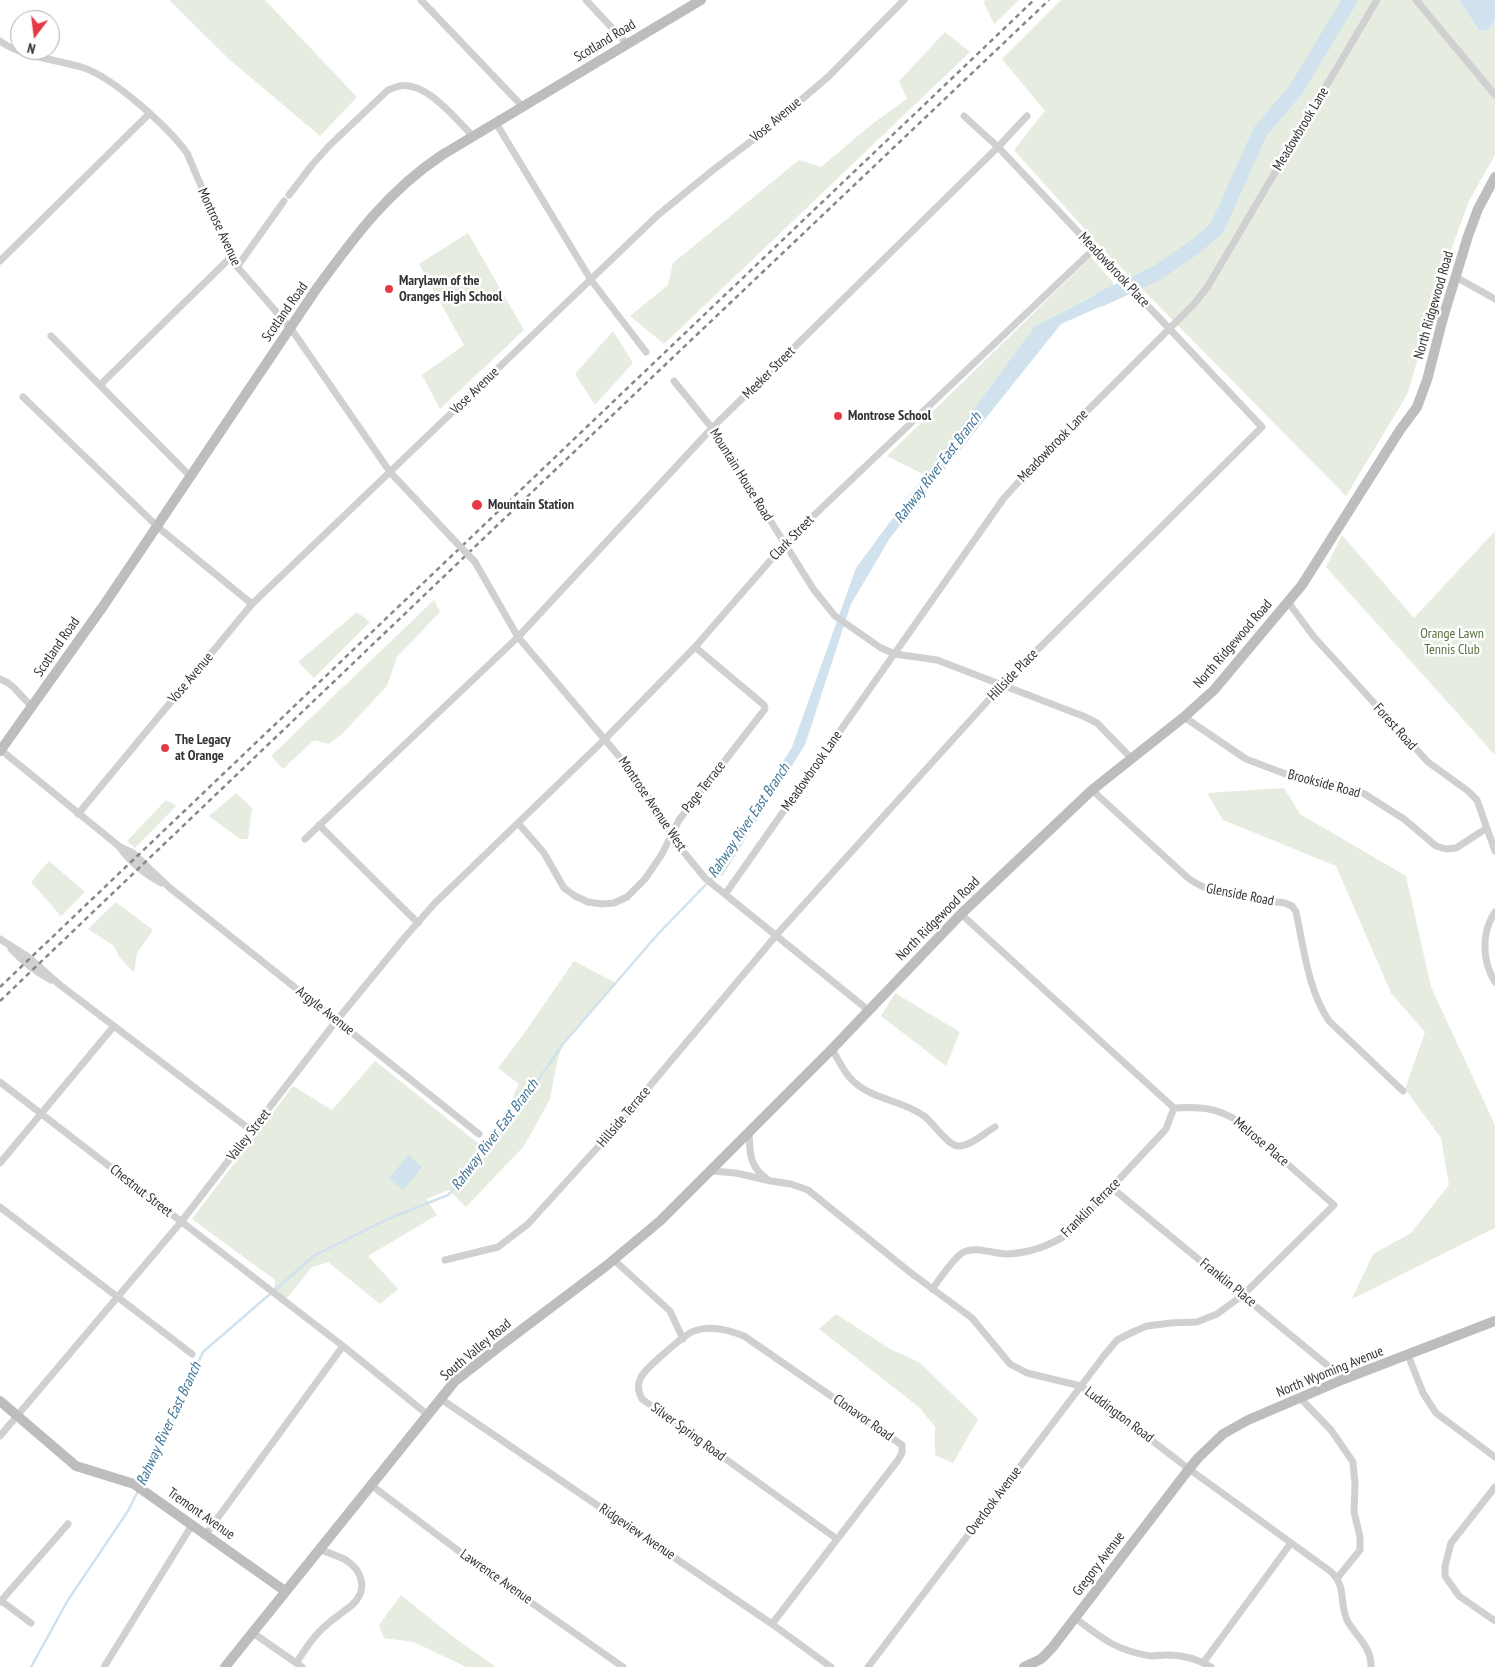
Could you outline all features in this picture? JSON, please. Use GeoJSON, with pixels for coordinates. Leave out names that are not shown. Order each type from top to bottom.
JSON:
{"type":"FeatureCollection","features":[{"type":"Feature","properties":{"kind":"street"},"geometry":{"type":"LineString","coordinates":[[421,0],[524,107]]}},
{"type":"Feature","properties":{"kind":"street"},"geometry":{"type":"LineString","coordinates":[[586,0],[627,44]]}},
{"type":"Feature","properties":{"kind":"street","name":"Scotland Road"},"geometry":{"type":"LineString","coordinates":[[0,751],[104,605],[290,328],[347,248],[385,202],[420,170],[473,136],[702,0]]}},
{"type":"Feature","properties":{"kind":"street","name":"Vose Avenue"},"geometry":{"type":"LineString","coordinates":[[78,814],[252,604],[658,215],[762,133],[828,77],[904,0]]}},
{"type":"Feature","properties":{"kind":"street","name":"Meadowbrook Lane"},"geometry":{"type":"LineString","coordinates":[[726,893],[989,519],[1019,481],[1194,304],[1208,286],[1377,0]]}},
{"type":"Feature","properties":{"kind":"street"},"geometry":{"type":"LineString","coordinates":[[1416,0],[1495,95]]}},
{"type":"Feature","properties":{"kind":"street","name":"Montrose Avenue"},"geometry":{"type":"LineString","coordinates":[[1,45],[30,55],[92,71],[113,83],[150,114],[178,141],[187,153],[231,257],[238,267],[290,328],[390,472],[475,562]]}},
{"type":"Feature","properties":{"kind":"street"},"geometry":{"type":"LineString","coordinates":[[238,267],[312,164],[388,90],[400,86],[424,90],[473,136]]}},
{"type":"Feature","properties":{"kind":"street"},"geometry":{"type":"LineString","coordinates":[[0,261],[150,114]]}},
{"type":"Feature","properties":{"kind":"street","name":"Meadowbrook Place"},"geometry":{"type":"LineString","coordinates":[[964,116],[998,147],[1262,427]]}},
{"type":"Feature","properties":{"kind":"street","name":"Meeker Street"},"geometry":{"type":"LineString","coordinates":[[305,839],[518,637],[712,428],[998,147],[1027,116]]}},
{"type":"Feature","properties":{"kind":"street"},"geometry":{"type":"LineString","coordinates":[[496,122],[591,280],[646,352]]}},
{"type":"Feature","properties":{"kind":"street","name":"North Ridgewood Road"},"geometry":{"type":"LineString","coordinates":[[787,1094],[961,914],[1092,790],[1184,717],[1214,690],[1302,585],[1400,430],[1417,407],[1442,318],[1478,209],[1495,177]]}},
{"type":"Feature","properties":{"kind":"street","name":"Clark Street"},"geometry":{"type":"LineString","coordinates":[[502,838],[605,739],[695,647],[785,544],[1094,249]]}},
{"type":"Feature","properties":{"kind":"street"},"geometry":{"type":"LineString","coordinates":[[100,385],[231,257]]}},
{"type":"Feature","properties":{"kind":"street"},"geometry":{"type":"LineString","coordinates":[[1456,277],[1495,298]]}},
{"type":"Feature","properties":{"kind":"street"},"geometry":{"type":"LineString","coordinates":[[51,336],[190,476]]}},
{"type":"Feature","properties":{"kind":"street","name":"Mountain House Road"},"geometry":{"type":"LineString","coordinates":[[674,381],[712,428],[814,590],[835,616],[881,648],[895,654],[937,660],[1083,716],[1097,723],[1131,758]]}},
{"type":"Feature","properties":{"kind":"street"},"geometry":{"type":"LineString","coordinates":[[23,397],[156,526],[252,604]]}},
{"type":"Feature","properties":{"kind":"street","name":"Hillside Place"},"geometry":{"type":"LineString","coordinates":[[776,935],[1003,684],[1262,427]]}},
{"type":"Feature","properties":{"kind":"street","name":"Montrose Avenue West"},"geometry":{"type":"LineString","coordinates":[[475,562],[518,637],[634,774],[671,834],[705,878],[726,893],[868,1010]]}},
{"type":"Feature","properties":{"kind":"street","name":"Forest Road"},"geometry":{"type":"LineString","coordinates":[[1288,602],[1314,637],[1428,762],[1468,791],[1477,800],[1495,851]]}},
{"type":"Feature","properties":{"kind":"street","name":"Page Terrace"},"geometry":{"type":"LineString","coordinates":[[518,823],[544,853],[564,888],[574,896],[588,902],[614,903],[627,897],[637,889],[662,854],[679,820],[765,709],[764,705],[695,647]]}},
{"type":"Feature","properties":{"kind":"street"},"geometry":{"type":"LineString","coordinates":[[0,679],[15,687],[23,699],[32,706]]}},
{"type":"Feature","properties":{"kind":"street","name":"Brookside Road"},"geometry":{"type":"LineString","coordinates":[[1184,717],[1246,759],[1298,779],[1330,784],[1363,793],[1404,819],[1436,846],[1446,850],[1456,848],[1487,828]]}},
{"type":"Feature","properties":{"kind":"street","name":"Argyle Avenue"},"geometry":{"type":"LineString","coordinates":[[0,751],[120,847],[128,859],[142,872],[170,888],[479,1134]]}},
{"type":"Feature","properties":{"kind":"street","name":"Glenside Road"},"geometry":{"type":"LineString","coordinates":[[1092,790],[1200,887],[1231,895],[1285,903],[1292,906],[1296,912],[1313,988],[1321,1009],[1329,1021],[1403,1091]]}},
{"type":"Feature","properties":{"kind":"street"},"geometry":{"type":"LineString","coordinates":[[319,825],[418,922]]}},
{"type":"Feature","properties":{"kind":"street","name":"Valley Street"},"geometry":{"type":"LineString","coordinates":[[0,1436],[181,1222],[337,1020],[418,922],[502,838]]}},
{"type":"Feature","properties":{"kind":"street"},"geometry":{"type":"LineString","coordinates":[[1495,912],[1484,945],[1486,960],[1495,982]]}},
{"type":"Feature","properties":{"kind":"street"},"geometry":{"type":"LineString","coordinates":[[961,914],[1174,1108]]}},
{"type":"Feature","properties":{"kind":"street","name":"Hillside Terrace"},"geometry":{"type":"LineString","coordinates":[[445,1260],[498,1247],[528,1224],[607,1137],[776,935]]}},
{"type":"Feature","properties":{"kind":"street"},"geometry":{"type":"LineString","coordinates":[[3,941],[21,960],[60,985],[252,1131]]}},
{"type":"Feature","properties":{"kind":"street"},"geometry":{"type":"LineString","coordinates":[[0,1163],[114,1026]]}},
{"type":"Feature","properties":{"kind":"street"},"geometry":{"type":"LineString","coordinates":[[832,1049],[852,1080],[868,1093],[911,1108],[926,1117],[956,1146],[968,1144],[995,1127]]}},
{"type":"Feature","properties":{"kind":"street","name":"Chestnut Street"},"geometry":{"type":"LineString","coordinates":[[0,1082],[343,1346]]}},
{"type":"Feature","properties":{"kind":"street","name":"South Valley Road"},"geometry":{"type":"LineString","coordinates":[[225,1667],[455,1381],[614,1260],[660,1221],[787,1094]]}},
{"type":"Feature","properties":{"kind":"street","name":"Melrose Place"},"geometry":{"type":"LineString","coordinates":[[1122,1337],[1147,1326],[1197,1322],[1217,1314],[1242,1295],[1334,1205],[1240,1122],[1224,1112],[1203,1107],[1174,1108]]}},
{"type":"Feature","properties":{"kind":"street","name":"Franklin Terrace"},"geometry":{"type":"LineString","coordinates":[[932,1289],[964,1252],[975,1250],[1006,1254],[1033,1251],[1058,1241],[1069,1233],[1166,1129],[1174,1108]]}},
{"type":"Feature","properties":{"kind":"street"},"geometry":{"type":"LineString","coordinates":[[749,1133],[750,1155],[757,1172],[771,1181]]}},
{"type":"Feature","properties":{"kind":"street","name":"Luddington Road"},"geometry":{"type":"LineString","coordinates":[[712,1171],[736,1173],[791,1184],[808,1190],[932,1289],[972,1318],[1010,1364],[1027,1373],[1081,1386],[1189,1469],[1338,1578]]}},
{"type":"Feature","properties":{"kind":"street","name":"Franklin Place"},"geometry":{"type":"LineString","coordinates":[[1112,1188],[1344,1379]]}},
{"type":"Feature","properties":{"kind":"street"},"geometry":{"type":"LineString","coordinates":[[0,1207],[192,1354]]}},
{"type":"Feature","properties":{"kind":"street"},"geometry":{"type":"LineString","coordinates":[[614,1260],[670,1312],[683,1339]]}},
{"type":"Feature","properties":{"kind":"street","name":"North Wyoming Avenue"},"geometry":{"type":"LineString","coordinates":[[1189,1469],[1223,1434],[1248,1420],[1301,1399],[1344,1379],[1495,1321]]}},
{"type":"Feature","properties":{"kind":"street","name":"Clonavor Road"},"geometry":{"type":"LineString","coordinates":[[683,1339],[693,1331],[705,1328],[718,1329],[744,1336],[902,1445],[902,1453],[898,1460],[772,1624]]}},
{"type":"Feature","properties":{"kind":"street","name":"Overlook Avenue"},"geometry":{"type":"LineString","coordinates":[[868,1667],[1103,1357],[1122,1337]]}},
{"type":"Feature","properties":{"kind":"street","name":"Silver Spring Road"},"geometry":{"type":"LineString","coordinates":[[683,1339],[641,1376],[638,1392],[642,1399],[837,1540]]}},
{"type":"Feature","properties":{"kind":"street"},"geometry":{"type":"LineString","coordinates":[[206,1534],[343,1346],[428,1415]]}},
{"type":"Feature","properties":{"kind":"street"},"geometry":{"type":"LineString","coordinates":[[1408,1355],[1423,1392],[1436,1413],[1495,1457]]}},
{"type":"Feature","properties":{"kind":"street","name":"Ridgeview Avenue"},"geometry":{"type":"LineString","coordinates":[[441,1399],[772,1624],[831,1667]]}},
{"type":"Feature","properties":{"kind":"street"},"geometry":{"type":"LineString","coordinates":[[1301,1399],[1332,1430],[1353,1462],[1355,1484],[1354,1512],[1360,1547],[1358,1554],[1338,1578],[1348,1621],[1365,1642],[1371,1667]]}},
{"type":"Feature","properties":{"kind":"street","name":"Tremont Avenue"},"geometry":{"type":"LineString","coordinates":[[0,1401],[76,1466],[134,1484],[286,1591]]}},
{"type":"Feature","properties":{"kind":"street","name":"Gregory Avenue"},"geometry":{"type":"LineString","coordinates":[[1024,1667],[1040,1659],[1052,1648],[1189,1469]]}},
{"type":"Feature","properties":{"kind":"street","name":"Lawrence Avenue"},"geometry":{"type":"LineString","coordinates":[[371,1485],[472,1561],[623,1667]]}},
{"type":"Feature","properties":{"kind":"street"},"geometry":{"type":"LineString","coordinates":[[1495,1488],[1451,1543],[1445,1566],[1445,1576],[1459,1596],[1495,1622]]}},
{"type":"Feature","properties":{"kind":"street"},"geometry":{"type":"LineString","coordinates":[[31,1623],[0,1601],[68,1524]]}},
{"type":"Feature","properties":{"kind":"street"},"geometry":{"type":"LineString","coordinates":[[104,1667],[192,1525]]}},
{"type":"Feature","properties":{"kind":"street"},"geometry":{"type":"LineString","coordinates":[[1203,1663],[1291,1544]]}},
{"type":"Feature","properties":{"kind":"street"},"geometry":{"type":"LineString","coordinates":[[253,1633],[299,1665],[318,1632],[360,1598],[362,1580],[358,1570],[346,1561],[320,1550]]}},
{"type":"Feature","properties":{"kind":"street"},"geometry":{"type":"LineString","coordinates":[[1075,1618],[1107,1642],[1126,1650],[1153,1656],[1168,1655],[1192,1658],[1211,1667]]}},
{"type":"Feature","properties":{"kind":"green space"},"geometry":{"type":"Polygon","coordinates":[[[169,0],[265,0],[357,97],[320,136],[230,60],[169,0]]]}},
{"type":"Feature","properties":{"kind":"green space"},"geometry":{"type":"Polygon","coordinates":[[[985,0],[1019,0],[994,24],[984,3],[985,0]]]}},
{"type":"Feature","properties":{"kind":"green space"},"geometry":{"type":"Polygon","coordinates":[[[1061,0],[1459,0],[1479,30],[1489,30],[1495,19],[1495,155],[1469,201],[1445,267],[1407,395],[1346,496],[1100,246],[1014,150],[1045,111],[1002,59],[1061,0]]]}},
{"type":"Feature","properties":{"kind":"green space"},"geometry":{"type":"Polygon","coordinates":[[[945,32],[970,52],[664,344],[630,316],[668,285],[673,263],[799,160],[821,167],[872,124],[907,99],[899,81],[945,32]]]}},
{"type":"Feature","properties":{"kind":"green space"},"geometry":{"type":"Polygon","coordinates":[[[468,233],[524,330],[440,409],[422,375],[464,345],[419,264],[468,233]]]}},
{"type":"Feature","properties":{"kind":"green space"},"geometry":{"type":"Polygon","coordinates":[[[1091,257],[1113,282],[1113,286],[1035,326],[925,475],[887,456],[1091,257]]]}},
{"type":"Feature","properties":{"kind":"green space"},"geometry":{"type":"Polygon","coordinates":[[[613,331],[633,363],[595,405],[575,374],[613,331]]]}},
{"type":"Feature","properties":{"kind":"green space","name":"Orange Lawn Tennis Club"},"geometry":{"type":"Polygon","coordinates":[[[1495,531],[1495,755],[1326,567],[1342,535],[1414,618],[1495,531]]]}},
{"type":"Feature","properties":{"kind":"green space"},"geometry":{"type":"Polygon","coordinates":[[[434,600],[440,612],[397,657],[387,686],[342,734],[328,744],[314,740],[283,769],[271,756],[434,600]]]}},
{"type":"Feature","properties":{"kind":"green space"},"geometry":{"type":"Polygon","coordinates":[[[357,612],[370,622],[314,678],[298,662],[357,612]]]}},
{"type":"Feature","properties":{"kind":"green space"},"geometry":{"type":"Polygon","coordinates":[[[1284,788],[1300,814],[1406,876],[1431,987],[1495,1125],[1495,1228],[1352,1299],[1373,1254],[1411,1233],[1449,1185],[1441,1138],[1405,1089],[1425,1032],[1391,993],[1336,866],[1223,820],[1207,793],[1284,788]]]}},
{"type":"Feature","properties":{"kind":"green space"},"geometry":{"type":"Polygon","coordinates":[[[236,793],[252,808],[248,839],[240,839],[209,816],[236,793]]]}},
{"type":"Feature","properties":{"kind":"green space"},"geometry":{"type":"Polygon","coordinates":[[[166,800],[176,806],[135,848],[127,841],[166,800]]]}},
{"type":"Feature","properties":{"kind":"green space"},"geometry":{"type":"Polygon","coordinates":[[[49,861],[85,892],[61,916],[31,882],[49,861]]]}},
{"type":"Feature","properties":{"kind":"green space"},"geometry":{"type":"Polygon","coordinates":[[[116,902],[153,930],[137,953],[134,973],[120,958],[114,946],[88,929],[116,902]]]}},
{"type":"Feature","properties":{"kind":"green space"},"geometry":{"type":"Polygon","coordinates":[[[574,961],[616,983],[563,1044],[558,1058],[550,1099],[524,1146],[466,1207],[449,1190],[426,1199],[437,1215],[368,1256],[398,1289],[380,1304],[328,1262],[312,1267],[286,1299],[274,1288],[275,1280],[192,1219],[293,1086],[332,1110],[375,1061],[484,1148],[497,1129],[519,1084],[498,1068],[574,961]]]}},
{"type":"Feature","properties":{"kind":"green space"},"geometry":{"type":"Polygon","coordinates":[[[895,993],[960,1032],[946,1066],[881,1016],[895,993]]]}},
{"type":"Feature","properties":{"kind":"green space"},"geometry":{"type":"Polygon","coordinates":[[[836,1314],[890,1349],[919,1362],[978,1419],[953,1463],[935,1455],[935,1427],[920,1408],[819,1329],[836,1314]]]}},
{"type":"Feature","properties":{"kind":"green space"},"geometry":{"type":"Polygon","coordinates":[[[401,1595],[448,1633],[496,1667],[466,1667],[414,1642],[384,1638],[379,1625],[401,1595]]]}},
{"type":"Feature","properties":{"kind":"water"},"geometry":{"type":"Polygon","coordinates":[[[1459,0],[1495,0],[1495,19],[1489,30],[1479,30],[1459,0]]]}},
{"type":"Feature","properties":{"kind":"water"},"geometry":{"type":"Polygon","coordinates":[[[1113,286],[1124,296],[1061,324],[890,538],[851,604],[805,745],[722,876],[713,872],[792,747],[856,568],[1035,326],[1113,286]]]}},
{"type":"Feature","properties":{"kind":"water"},"geometry":{"type":"Polygon","coordinates":[[[408,1155],[422,1167],[403,1190],[389,1179],[408,1155]]]}},
{"type":"Feature","properties":{"kind":"waterway","name":"Rahway River East Branch"},"geometry":{"type":"LineString","coordinates":[[1101,299],[1157,273],[1196,246],[1217,228],[1260,132],[1297,88],[1350,0]]}},
{"type":"Feature","properties":{"kind":"waterway","name":"Rahway River East Branch"},"geometry":{"type":"LineString","coordinates":[[140,1486],[171,1425],[203,1352],[315,1255],[388,1219],[448,1195],[465,1177],[520,1106],[563,1044],[658,934],[718,872]]}},
{"type":"Feature","properties":{"kind":"waterway","name":"Rahway River East Branch"},"geometry":{"type":"LineString","coordinates":[[31,1667],[68,1600],[128,1511],[138,1491]]}},
{"type":"Feature","properties":{"kind":"railway"},"geometry":{"type":"LineString","coordinates":[[0,987],[1034,0]]}},
{"type":"Feature","properties":{"kind":"railway"},"geometry":{"type":"LineString","coordinates":[[0,1001],[1049,0]]}},
{"type":"Feature","properties":{"kind":"place","name":"Marylawn of the Oranges High School"},"geometry":{"type":"Point","coordinates":[389,289]}},
{"type":"Feature","properties":{"kind":"place","name":"Montrose School"},"geometry":{"type":"Point","coordinates":[838,416]}},
{"type":"Feature","properties":{"kind":"place","name":"Mountain Station"},"geometry":{"type":"Point","coordinates":[477,505]}},
{"type":"Feature","properties":{"kind":"place","name":"The Legacy at Orange"},"geometry":{"type":"Point","coordinates":[165,748]}}]}
